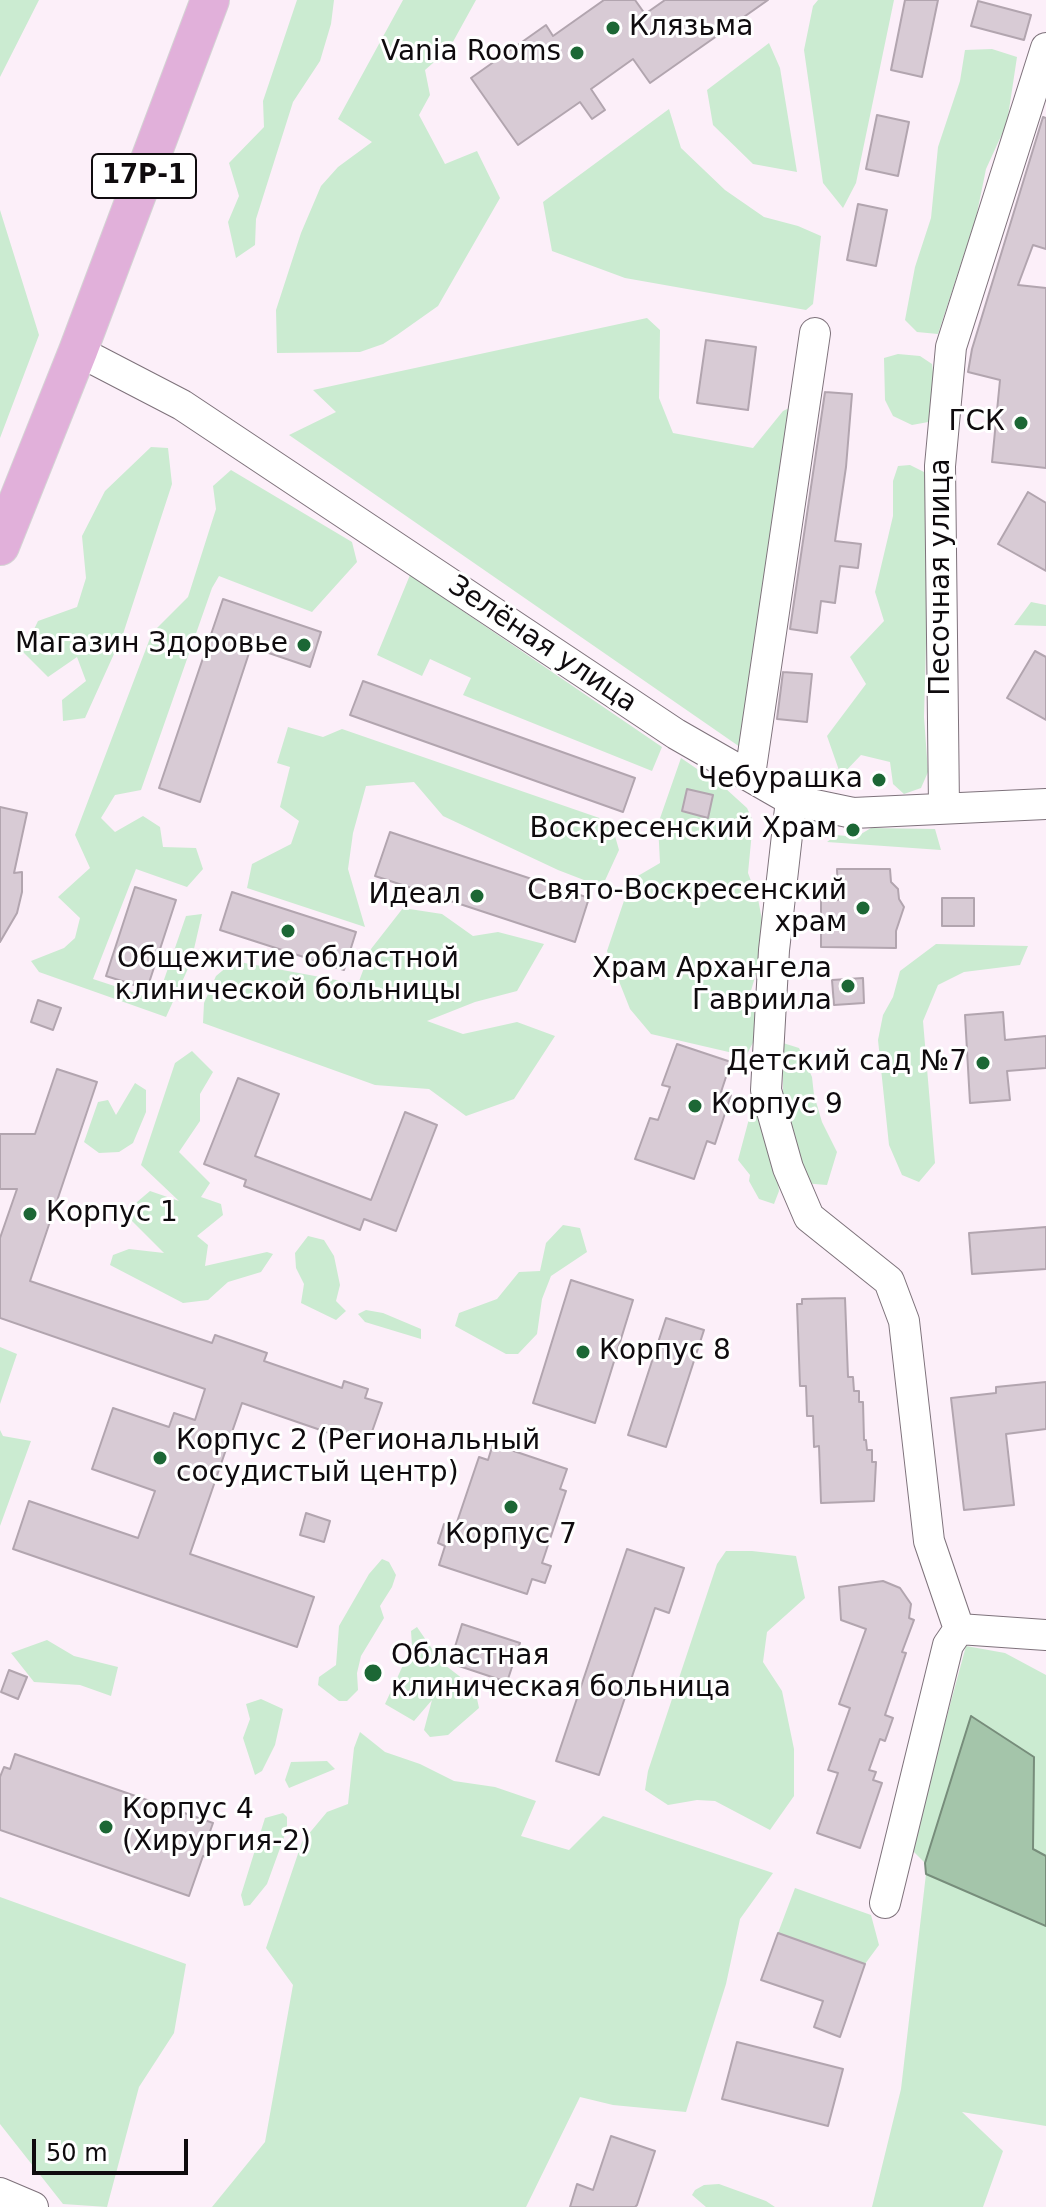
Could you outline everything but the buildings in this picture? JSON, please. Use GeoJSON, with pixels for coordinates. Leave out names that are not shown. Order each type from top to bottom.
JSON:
{"type":"FeatureCollection","features":[{"type":"Feature","properties":{"kind":"main road","name":"17Р-1"},"geometry":{"type":"LineString","coordinates":[[0,546],[78,351],[210,0]]}},
{"type":"Feature","properties":{"kind":"street","name":"Песочная улица"},"geometry":{"type":"LineString","coordinates":[[944,807],[940,466],[951,347],[1046,48]]}},
{"type":"Feature","properties":{"kind":"street"},"geometry":{"type":"LineString","coordinates":[[750,775],[815,333]]}},
{"type":"Feature","properties":{"kind":"street","name":"Зелёная улица"},"geometry":{"type":"LineString","coordinates":[[78,351],[182,405],[676,734],[791,800],[853,813],[1046,804]]}},
{"type":"Feature","properties":{"kind":"street"},"geometry":{"type":"LineString","coordinates":[[791,800],[774,950],[766,1090],[788,1168],[809,1217],[889,1281],[904,1321],[929,1541],[959,1629]]}},
{"type":"Feature","properties":{"kind":"street"},"geometry":{"type":"LineString","coordinates":[[959,1629],[1046,1635]]}},
{"type":"Feature","properties":{"kind":"street"},"geometry":{"type":"LineString","coordinates":[[885,1903],[948,1645],[959,1629]]}},
{"type":"Feature","properties":{"kind":"street"},"geometry":{"type":"LineString","coordinates":[[0,2193],[33,2207]]}},
{"type":"Feature","properties":{"kind":"shaded area"},"geometry":{"type":"Polygon","coordinates":[[[0,0],[39,0],[0,77],[0,0]]]}},
{"type":"Feature","properties":{"kind":"shaded area"},"geometry":{"type":"Polygon","coordinates":[[[297,0],[334,0],[331,24],[320,61],[293,102],[256,219],[255,245],[236,258],[228,222],[239,196],[229,163],[264,127],[263,101],[297,0]]]}},
{"type":"Feature","properties":{"kind":"shaded area"},"geometry":{"type":"Polygon","coordinates":[[[403,0],[476,0],[449,49],[425,70],[430,95],[419,115],[445,164],[477,151],[500,198],[438,306],[397,335],[360,352],[277,353],[276,310],[301,233],[321,186],[338,167],[372,142],[338,119],[403,0]]]}},
{"type":"Feature","properties":{"kind":"shaded area"},"geometry":{"type":"Polygon","coordinates":[[[818,0],[894,0],[856,183],[843,208],[823,183],[804,50],[813,6],[818,0]]]}},
{"type":"Feature","properties":{"kind":"shaded area"},"geometry":{"type":"Polygon","coordinates":[[[769,43],[780,68],[797,172],[753,164],[713,125],[707,90],[769,43]]]}},
{"type":"Feature","properties":{"kind":"shaded area"},"geometry":{"type":"Polygon","coordinates":[[[992,49],[1017,57],[1007,123],[986,169],[976,218],[938,334],[917,332],[905,320],[915,267],[931,218],[938,147],[960,81],[965,50],[992,49]]]}},
{"type":"Feature","properties":{"kind":"shaded area"},"geometry":{"type":"Polygon","coordinates":[[[669,109],[681,148],[725,190],[764,217],[821,236],[813,304],[806,310],[625,278],[552,251],[543,202],[669,109]]]}},
{"type":"Feature","properties":{"kind":"shaded area"},"geometry":{"type":"Polygon","coordinates":[[[0,210],[39,335],[0,438],[0,210]]]}},
{"type":"Feature","properties":{"kind":"shaded area"},"geometry":{"type":"Polygon","coordinates":[[[647,318],[660,330],[659,398],[673,433],[753,448],[783,411],[795,405],[740,747],[289,435],[336,412],[313,390],[647,318]]]}},
{"type":"Feature","properties":{"kind":"shaded area"},"geometry":{"type":"Polygon","coordinates":[[[898,354],[920,356],[932,364],[939,420],[912,425],[893,416],[885,400],[884,358],[898,354]]]}},
{"type":"Feature","properties":{"kind":"shaded area"},"geometry":{"type":"Polygon","coordinates":[[[151,447],[168,448],[172,484],[123,634],[85,718],[63,721],[62,700],[86,681],[77,657],[48,677],[23,652],[38,621],[77,607],[86,578],[82,536],[105,491],[151,447]]]}},
{"type":"Feature","properties":{"kind":"shaded area"},"geometry":{"type":"Polygon","coordinates":[[[910,465],[926,473],[930,496],[924,717],[928,772],[921,788],[904,794],[893,784],[890,762],[861,755],[841,776],[827,736],[866,684],[850,657],[884,621],[875,592],[893,516],[893,481],[898,466],[910,465]]]}},
{"type":"Feature","properties":{"kind":"shaded area"},"geometry":{"type":"Polygon","coordinates":[[[231,470],[352,542],[357,562],[312,612],[219,576],[212,588],[141,790],[115,795],[101,818],[115,832],[143,816],[160,827],[163,847],[196,848],[203,869],[187,887],[136,869],[93,979],[157,1000],[186,916],[202,914],[191,962],[166,1017],[39,972],[31,961],[64,948],[75,938],[80,918],[58,897],[90,868],[75,835],[152,633],[188,597],[216,509],[213,486],[231,470]]]}},
{"type":"Feature","properties":{"kind":"shaded area"},"geometry":{"type":"Polygon","coordinates":[[[410,575],[662,747],[652,771],[463,695],[471,678],[430,659],[422,676],[377,655],[410,575]]]}},
{"type":"Feature","properties":{"kind":"shaded area"},"geometry":{"type":"Polygon","coordinates":[[[1031,602],[1046,605],[1046,626],[1014,625],[1031,602]]]}},
{"type":"Feature","properties":{"kind":"shaded area"},"geometry":{"type":"Polygon","coordinates":[[[288,727],[323,737],[342,729],[611,822],[619,850],[602,887],[558,870],[443,816],[414,782],[366,786],[353,833],[348,869],[365,927],[247,888],[252,864],[291,844],[299,821],[280,807],[290,767],[277,763],[288,727]]]}},
{"type":"Feature","properties":{"kind":"shaded area"},"geometry":{"type":"Polygon","coordinates":[[[681,758],[725,788],[747,808],[753,821],[748,873],[758,899],[766,940],[750,994],[759,1031],[746,1056],[651,1034],[630,1009],[607,951],[631,880],[660,863],[658,824],[681,758]],[[687,790],[682,811],[708,817],[713,795],[687,790]]]}},
{"type":"Feature","properties":{"kind":"shaded area"},"geometry":{"type":"Polygon","coordinates":[[[871,828],[935,829],[941,850],[827,842],[836,835],[856,837],[871,828]]]}},
{"type":"Feature","properties":{"kind":"shaded area"},"geometry":{"type":"Polygon","coordinates":[[[403,908],[442,914],[473,936],[498,932],[544,944],[517,991],[475,1002],[427,1021],[463,1034],[517,1022],[555,1036],[514,1099],[466,1116],[429,1089],[375,1085],[203,1023],[204,1003],[216,976],[234,961],[358,984],[371,949],[403,908]]]}},
{"type":"Feature","properties":{"kind":"shaded area"},"geometry":{"type":"Polygon","coordinates":[[[936,944],[1028,946],[1020,965],[964,972],[938,985],[923,1021],[935,1163],[919,1182],[902,1175],[889,1145],[878,1040],[883,1015],[893,997],[900,971],[936,944]]]}},
{"type":"Feature","properties":{"kind":"shaded area"},"geometry":{"type":"Polygon","coordinates":[[[783,1043],[799,1048],[812,1077],[822,1122],[837,1152],[827,1185],[802,1183],[783,1116],[783,1043]]]}},
{"type":"Feature","properties":{"kind":"shaded area"},"geometry":{"type":"Polygon","coordinates":[[[192,1051],[213,1072],[200,1094],[200,1121],[179,1152],[210,1183],[201,1197],[221,1204],[223,1215],[197,1236],[208,1245],[205,1266],[267,1252],[273,1254],[261,1272],[228,1282],[208,1300],[183,1303],[110,1265],[113,1255],[129,1249],[164,1253],[124,1213],[150,1191],[179,1201],[141,1165],[175,1063],[192,1051]]]}},
{"type":"Feature","properties":{"kind":"shaded area"},"geometry":{"type":"Polygon","coordinates":[[[135,1083],[146,1090],[146,1112],[133,1143],[119,1152],[99,1153],[84,1142],[98,1102],[108,1100],[116,1115],[135,1083]]]}},
{"type":"Feature","properties":{"kind":"shaded area"},"geometry":{"type":"Polygon","coordinates":[[[753,1104],[774,1147],[779,1191],[774,1204],[759,1199],[749,1181],[750,1175],[738,1160],[753,1104]]]}},
{"type":"Feature","properties":{"kind":"shaded area"},"geometry":{"type":"Polygon","coordinates":[[[563,1225],[580,1228],[587,1252],[551,1276],[542,1299],[537,1334],[518,1354],[506,1354],[455,1326],[459,1313],[497,1299],[519,1272],[540,1271],[546,1243],[563,1225]]]}},
{"type":"Feature","properties":{"kind":"shaded area"},"geometry":{"type":"Polygon","coordinates":[[[308,1236],[324,1240],[334,1256],[340,1285],[336,1301],[346,1311],[336,1320],[301,1303],[304,1284],[296,1268],[295,1253],[308,1236]]]}},
{"type":"Feature","properties":{"kind":"shaded area"},"geometry":{"type":"Polygon","coordinates":[[[366,1310],[383,1313],[421,1329],[421,1339],[365,1322],[358,1314],[366,1310]]]}},
{"type":"Feature","properties":{"kind":"shaded area"},"geometry":{"type":"Polygon","coordinates":[[[0,1347],[17,1354],[0,1404],[0,1347]]]}},
{"type":"Feature","properties":{"kind":"shaded area"},"geometry":{"type":"Polygon","coordinates":[[[0,1430],[3,1436],[31,1441],[0,1526],[0,1430]]]}},
{"type":"Feature","properties":{"kind":"shaded area"},"geometry":{"type":"Polygon","coordinates":[[[726,1551],[796,1556],[805,1598],[767,1632],[763,1662],[782,1691],[794,1749],[794,1796],[770,1830],[715,1801],[697,1800],[668,1805],[645,1790],[648,1771],[717,1564],[726,1551]]]}},
{"type":"Feature","properties":{"kind":"shaded area"},"geometry":{"type":"Polygon","coordinates":[[[382,1559],[389,1562],[396,1575],[380,1606],[384,1618],[361,1656],[357,1673],[358,1690],[347,1701],[339,1701],[318,1685],[319,1677],[336,1665],[339,1626],[369,1574],[382,1559]]]}},
{"type":"Feature","properties":{"kind":"shaded area"},"geometry":{"type":"Polygon","coordinates":[[[417,1627],[441,1662],[467,1682],[476,1694],[479,1708],[448,1735],[430,1737],[424,1730],[432,1700],[414,1721],[385,1704],[412,1646],[411,1631],[417,1627]]]}},
{"type":"Feature","properties":{"kind":"shaded area"},"geometry":{"type":"Polygon","coordinates":[[[47,1640],[74,1656],[118,1667],[111,1696],[80,1685],[34,1682],[11,1653],[47,1640]]]}},
{"type":"Feature","properties":{"kind":"shaded area"},"geometry":{"type":"Polygon","coordinates":[[[966,1646],[1005,1653],[1046,1675],[1046,1856],[1033,1849],[1034,1757],[972,1716],[925,1863],[911,1849],[966,1646]]]}},
{"type":"Feature","properties":{"kind":"shaded area"},"geometry":{"type":"Polygon","coordinates":[[[261,1699],[283,1709],[275,1745],[262,1771],[255,1775],[243,1738],[250,1719],[246,1704],[261,1699]]]}},
{"type":"Feature","properties":{"kind":"shaded area"},"geometry":{"type":"Polygon","coordinates":[[[971,1716],[1034,1757],[1033,1849],[1046,1856],[1046,1926],[926,1874],[925,1863],[971,1716]]]}},
{"type":"Feature","properties":{"kind":"shaded area"},"geometry":{"type":"Polygon","coordinates":[[[360,1732],[385,1752],[420,1764],[454,1781],[495,1787],[536,1801],[521,1836],[569,1850],[603,1816],[773,1873],[740,1919],[726,1984],[686,2112],[613,2105],[580,2097],[526,2207],[212,2207],[265,2142],[293,1985],[266,1948],[302,1842],[327,1812],[348,1804],[354,1748],[360,1732]]]}},
{"type":"Feature","properties":{"kind":"shaded area"},"geometry":{"type":"Polygon","coordinates":[[[327,1761],[335,1769],[289,1788],[285,1780],[291,1762],[327,1761]]]}},
{"type":"Feature","properties":{"kind":"shaded area"},"geometry":{"type":"Polygon","coordinates":[[[283,1813],[287,1817],[287,1829],[267,1884],[250,1905],[244,1906],[241,1895],[265,1818],[283,1813]]]}},
{"type":"Feature","properties":{"kind":"shaded area"},"geometry":{"type":"Polygon","coordinates":[[[926,1874],[1046,1926],[1046,2126],[962,2112],[1003,2151],[983,2207],[872,2207],[901,2089],[926,1874]]]}},
{"type":"Feature","properties":{"kind":"shaded area"},"geometry":{"type":"Polygon","coordinates":[[[795,1888],[871,1915],[879,1945],[865,1964],[778,1933],[795,1888]]]}},
{"type":"Feature","properties":{"kind":"shaded area"},"geometry":{"type":"Polygon","coordinates":[[[0,1897],[186,1964],[174,2033],[139,2087],[107,2207],[63,2204],[0,2124],[0,1897]]]}},
{"type":"Feature","properties":{"kind":"shaded area"},"geometry":{"type":"Polygon","coordinates":[[[719,2184],[775,2207],[706,2207],[692,2195],[704,2185],[719,2184]]]}},
{"type":"Feature","properties":{"kind":"place","name":"Клязьма"},"geometry":{"type":"Point","coordinates":[613,28]}},
{"type":"Feature","properties":{"kind":"place","name":"Vania Rooms"},"geometry":{"type":"Point","coordinates":[577,53]}},
{"type":"Feature","properties":{"kind":"place","name":"ГСК"},"geometry":{"type":"Point","coordinates":[1021,423]}},
{"type":"Feature","properties":{"kind":"place","name":"Магазин Здоровье"},"geometry":{"type":"Point","coordinates":[304,645]}},
{"type":"Feature","properties":{"kind":"place","name":"Чебурашка"},"geometry":{"type":"Point","coordinates":[879,780]}},
{"type":"Feature","properties":{"kind":"place","name":"Воскресенский Храм"},"geometry":{"type":"Point","coordinates":[853,830]}},
{"type":"Feature","properties":{"kind":"place","name":"Идеал"},"geometry":{"type":"Point","coordinates":[477,896]}},
{"type":"Feature","properties":{"kind":"place","name":"Свято-Воскресенский храм"},"geometry":{"type":"Point","coordinates":[863,908]}},
{"type":"Feature","properties":{"kind":"place","name":"Общежитие областной клинической больницы"},"geometry":{"type":"Point","coordinates":[288,931]}},
{"type":"Feature","properties":{"kind":"place","name":"Храм Архангела Гавриила"},"geometry":{"type":"Point","coordinates":[848,986]}},
{"type":"Feature","properties":{"kind":"place","name":"Детский сад №7"},"geometry":{"type":"Point","coordinates":[983,1063]}},
{"type":"Feature","properties":{"kind":"place","name":"Корпус 9"},"geometry":{"type":"Point","coordinates":[695,1106]}},
{"type":"Feature","properties":{"kind":"place","name":"Корпус 1"},"geometry":{"type":"Point","coordinates":[30,1214]}},
{"type":"Feature","properties":{"kind":"place","name":"Корпус 8"},"geometry":{"type":"Point","coordinates":[583,1352]}},
{"type":"Feature","properties":{"kind":"place","name":"Корпус 2 (Региональный сосудистый центр)"},"geometry":{"type":"Point","coordinates":[160,1458]}},
{"type":"Feature","properties":{"kind":"place","name":"Корпус 7"},"geometry":{"type":"Point","coordinates":[511,1507]}},
{"type":"Feature","properties":{"kind":"place","name":"Областная клиническая больница"},"geometry":{"type":"Point","coordinates":[373,1673]}},
{"type":"Feature","properties":{"kind":"place","name":"Корпус 4 (Хирургия-2)"},"geometry":{"type":"Point","coordinates":[106,1827]}}]}
